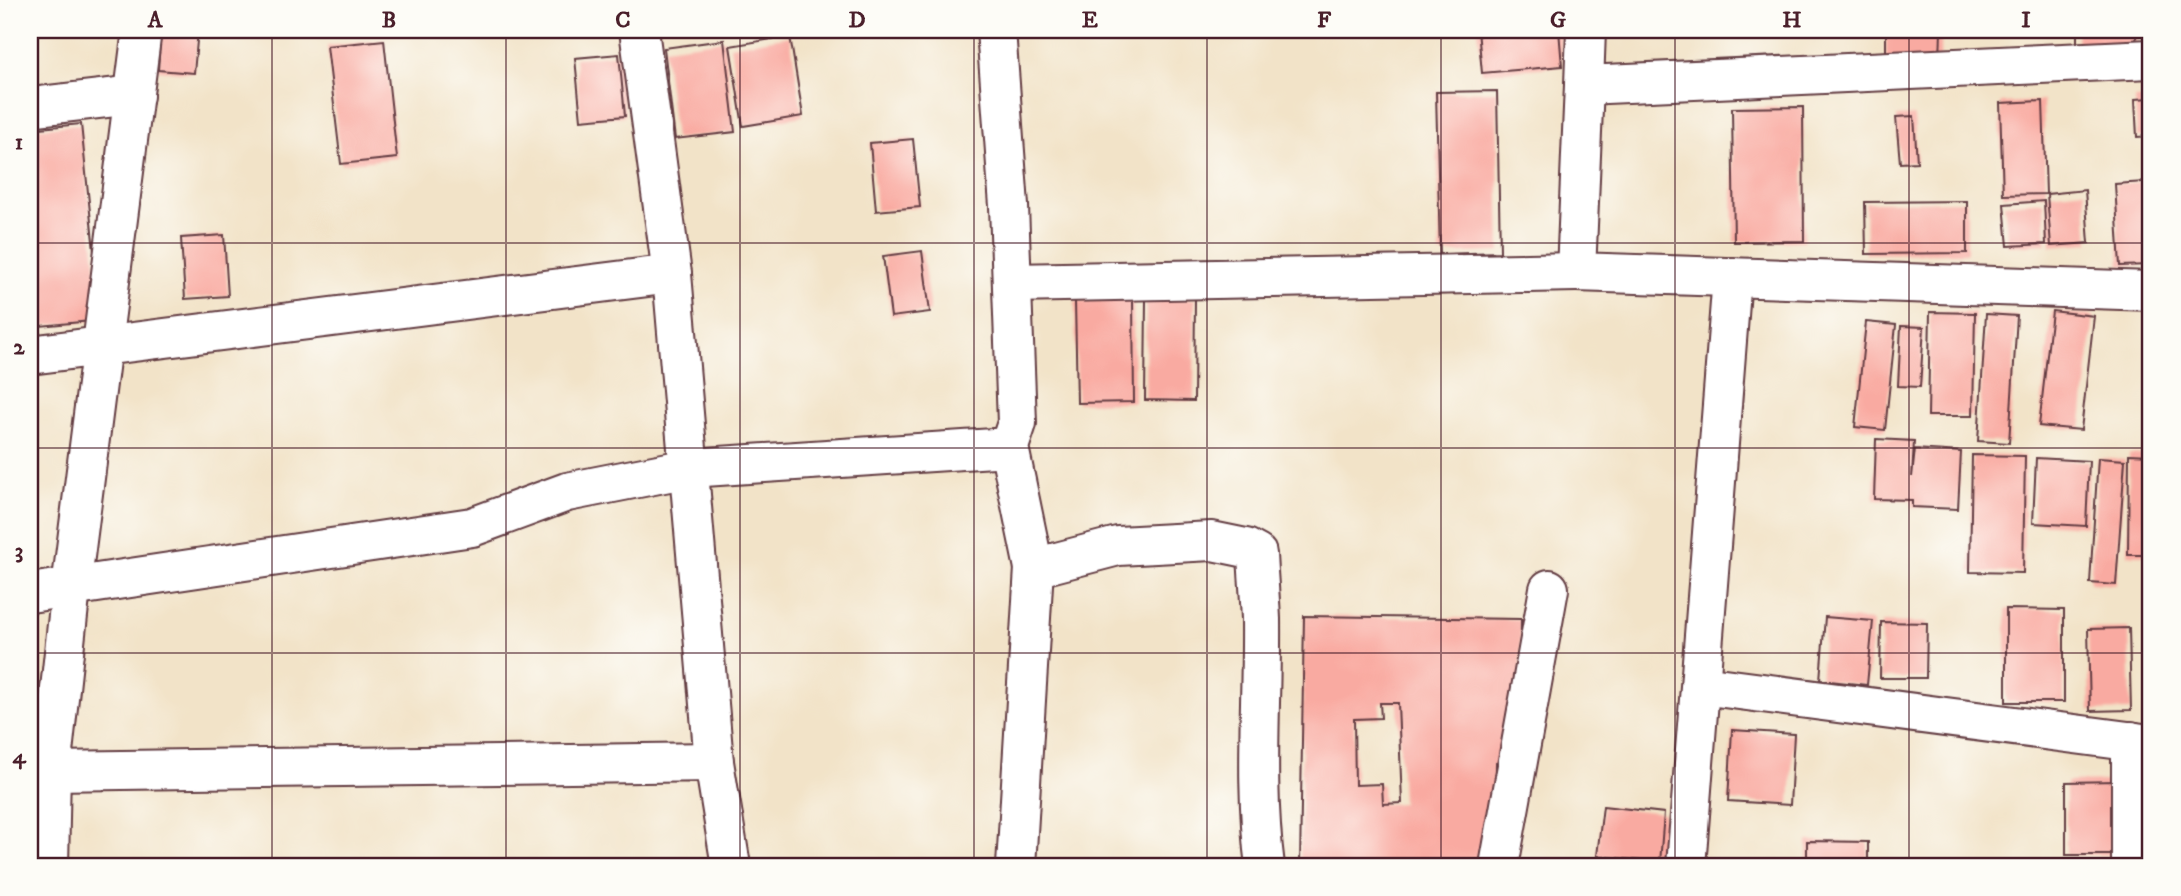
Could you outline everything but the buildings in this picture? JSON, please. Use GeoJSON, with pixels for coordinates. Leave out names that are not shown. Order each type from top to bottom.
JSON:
{"type":"FeatureCollection","features":[{"type":"Feature","properties":{"kind":"street"},"geometry":{"type":"LineString","coordinates":[[49,866],[41,772],[71,588],[142,30]]}},
{"type":"Feature","properties":{"kind":"street"},"geometry":{"type":"LineString","coordinates":[[639,30],[672,274],[714,762],[731,866]]}},
{"type":"Feature","properties":{"kind":"street"},"geometry":{"type":"LineString","coordinates":[[996,30],[1009,206],[1017,423],[1009,447],[1034,568],[1016,866]]}},
{"type":"Feature","properties":{"kind":"street"},"geometry":{"type":"LineString","coordinates":[[1576,272],[1586,30]]}},
{"type":"Feature","properties":{"kind":"street"},"geometry":{"type":"LineString","coordinates":[[1584,85],[2151,60]]}},
{"type":"Feature","properties":{"kind":"street"},"geometry":{"type":"LineString","coordinates":[[30,107],[134,95]]}},
{"type":"Feature","properties":{"kind":"street"},"geometry":{"type":"LineString","coordinates":[[1012,283],[1576,272],[2151,291]]}},
{"type":"Feature","properties":{"kind":"street"},"geometry":{"type":"LineString","coordinates":[[30,355],[672,274]]}},
{"type":"Feature","properties":{"kind":"street"},"geometry":{"type":"LineString","coordinates":[[1686,866],[1732,277]]}},
{"type":"Feature","properties":{"kind":"street"},"geometry":{"type":"LineString","coordinates":[[30,593],[472,527],[567,492],[689,468],[1009,447]]}},
{"type":"Feature","properties":{"kind":"street"},"geometry":{"type":"LineString","coordinates":[[1034,568],[1118,546],[1212,541],[1246,548],[1257,554],[1261,619],[1258,738],[1260,831],[1265,866]]}},
{"type":"Feature","properties":{"kind":"street"},"geometry":{"type":"LineString","coordinates":[[1499,866],[1549,589]]}},
{"type":"Feature","properties":{"kind":"street"},"geometry":{"type":"LineString","coordinates":[[1700,685],[2141,742],[2131,866]]}},
{"type":"Feature","properties":{"kind":"street"},"geometry":{"type":"LineString","coordinates":[[41,772],[714,762]]}}]}
